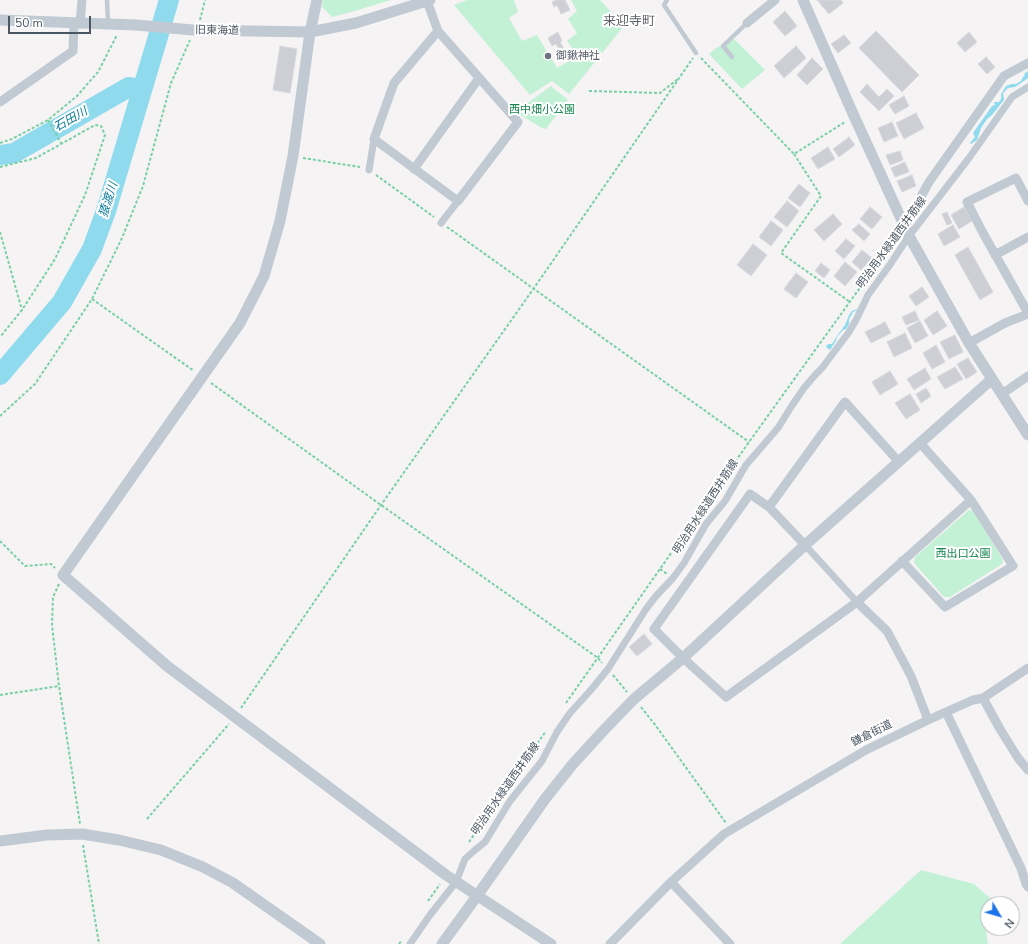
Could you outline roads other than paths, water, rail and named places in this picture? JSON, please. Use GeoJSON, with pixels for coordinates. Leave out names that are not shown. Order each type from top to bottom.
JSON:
{"type":"FeatureCollection","features":[{"type":"Feature","properties":{"kind":"street"},"geometry":{"type":"LineString","coordinates":[[0,102],[73,51],[82,0]]}},
{"type":"Feature","properties":{"kind":"street"},"geometry":{"type":"LineString","coordinates":[[317,0],[310,32],[293,156],[280,221],[264,276],[240,323],[63,575],[167,666],[446,875],[551,944]]}},
{"type":"Feature","properties":{"kind":"street"},"geometry":{"type":"LineString","coordinates":[[747,23],[775,0]]}},
{"type":"Feature","properties":{"kind":"street"},"geometry":{"type":"LineString","coordinates":[[803,0],[907,231],[969,343],[1028,435]]}},
{"type":"Feature","properties":{"kind":"street"},"geometry":{"type":"LineString","coordinates":[[424,1],[438,31],[518,122],[441,223]]}},
{"type":"Feature","properties":{"kind":"street","name":"旧東海道"},"geometry":{"type":"LineString","coordinates":[[0,20],[108,24],[195,30],[310,32],[356,23],[424,1]]}},
{"type":"Feature","properties":{"kind":"street"},"geometry":{"type":"LineString","coordinates":[[369,170],[374,139],[394,83],[438,31]]}},
{"type":"Feature","properties":{"kind":"street"},"geometry":{"type":"LineString","coordinates":[[907,231],[929,182],[1004,76],[1028,63]]}},
{"type":"Feature","properties":{"kind":"street"},"geometry":{"type":"LineString","coordinates":[[414,170],[479,78]]}},
{"type":"Feature","properties":{"kind":"street","name":"明治用水緑道西井筋線"},"geometry":{"type":"LineString","coordinates":[[410,944],[430,915],[456,882],[466,859],[485,842],[510,801],[542,761],[557,732],[570,713],[608,669],[646,609],[684,563],[706,524],[725,501],[746,465],[778,428],[804,388],[822,368],[849,332],[868,294],[889,266],[907,231],[969,158],[1012,97],[1028,87]]}},
{"type":"Feature","properties":{"kind":"street"},"geometry":{"type":"LineString","coordinates":[[374,139],[458,201]]}},
{"type":"Feature","properties":{"kind":"street"},"geometry":{"type":"LineString","coordinates":[[969,343],[1005,323],[1028,314],[967,202],[1016,178],[1028,201]]}},
{"type":"Feature","properties":{"kind":"street"},"geometry":{"type":"LineString","coordinates":[[995,255],[1028,237]]}},
{"type":"Feature","properties":{"kind":"street"},"geometry":{"type":"LineString","coordinates":[[1002,394],[1028,376]]}},
{"type":"Feature","properties":{"kind":"street"},"geometry":{"type":"LineString","coordinates":[[442,944],[545,799],[572,765],[634,699],[684,658],[805,545],[992,379]]}},
{"type":"Feature","properties":{"kind":"street"},"geometry":{"type":"LineString","coordinates":[[769,507],[845,402],[899,462]]}},
{"type":"Feature","properties":{"kind":"street"},"geometry":{"type":"LineString","coordinates":[[902,561],[945,607],[1013,566],[972,500],[920,443]]}},
{"type":"Feature","properties":{"kind":"street"},"geometry":{"type":"LineString","coordinates":[[928,720],[911,676],[887,631],[857,602],[769,507],[750,494],[654,628],[726,697],[857,602],[972,500]]}},
{"type":"Feature","properties":{"kind":"street","name":"鎌倉街道"},"geometry":{"type":"LineString","coordinates":[[610,944],[671,882],[724,834],[866,750],[973,700],[983,698],[1028,668]]}},
{"type":"Feature","properties":{"kind":"street"},"geometry":{"type":"LineString","coordinates":[[983,698],[1003,735],[1028,770]]}},
{"type":"Feature","properties":{"kind":"street"},"geometry":{"type":"LineString","coordinates":[[946,712],[1021,868],[1028,887]]}},
{"type":"Feature","properties":{"kind":"street"},"geometry":{"type":"LineString","coordinates":[[0,841],[47,835],[82,834],[119,840],[161,850],[203,866],[233,883],[320,944]]}},
{"type":"Feature","properties":{"kind":"street"},"geometry":{"type":"LineString","coordinates":[[671,882],[730,944]]}},
{"type":"Feature","properties":{"kind":"lane"},"geometry":{"type":"LineString","coordinates":[[108,0],[108,24]]}},
{"type":"Feature","properties":{"kind":"lane"},"geometry":{"type":"LineString","coordinates":[[667,0],[664,5],[696,53]]}},
{"type":"Feature","properties":{"kind":"lane"},"geometry":{"type":"LineString","coordinates":[[732,57],[723,46],[747,23]]}},
{"type":"Feature","properties":{"kind":"water"},"geometry":{"type":"Polygon","coordinates":[[[1028,71],[1028,78],[1015,87],[1008,88],[1003,93],[1004,100],[987,119],[981,128],[977,140],[971,144],[970,143],[975,137],[973,133],[992,106],[995,105],[994,102],[999,102],[1001,99],[1001,94],[1006,86],[1016,84],[1021,81],[1025,75],[1024,74],[1028,71]]]}},
{"type":"Feature","properties":{"kind":"water"},"geometry":{"type":"Polygon","coordinates":[[[857,309],[853,312],[849,319],[849,324],[846,329],[843,330],[837,337],[830,350],[826,347],[828,344],[832,344],[845,325],[849,315],[852,311],[857,309]]]}},
{"type":"Feature","properties":{"kind":"waterway","name":"猿渡川"},"geometry":{"type":"LineString","coordinates":[[0,375],[62,302],[92,249],[106,211],[169,0]]}},
{"type":"Feature","properties":{"kind":"waterway","name":"石田川"},"geometry":{"type":"LineString","coordinates":[[0,155],[14,153],[129,87],[142,90]]}},
{"type":"Feature","properties":{"kind":"place","name":"御鍬神社"},"geometry":{"type":"Point","coordinates":[548,56]}},
{"type":"Feature","properties":{"kind":"district","name":"来迎寺町"},"geometry":{"type":"Point","coordinates":[629,22]}},
{"type":"Feature","properties":{"kind":"park label","name":"西中畑小公園"},"geometry":{"type":"Point","coordinates":[542,110]}},
{"type":"Feature","properties":{"kind":"park label","name":"西出口公園"},"geometry":{"type":"Point","coordinates":[963,554]}}]}
